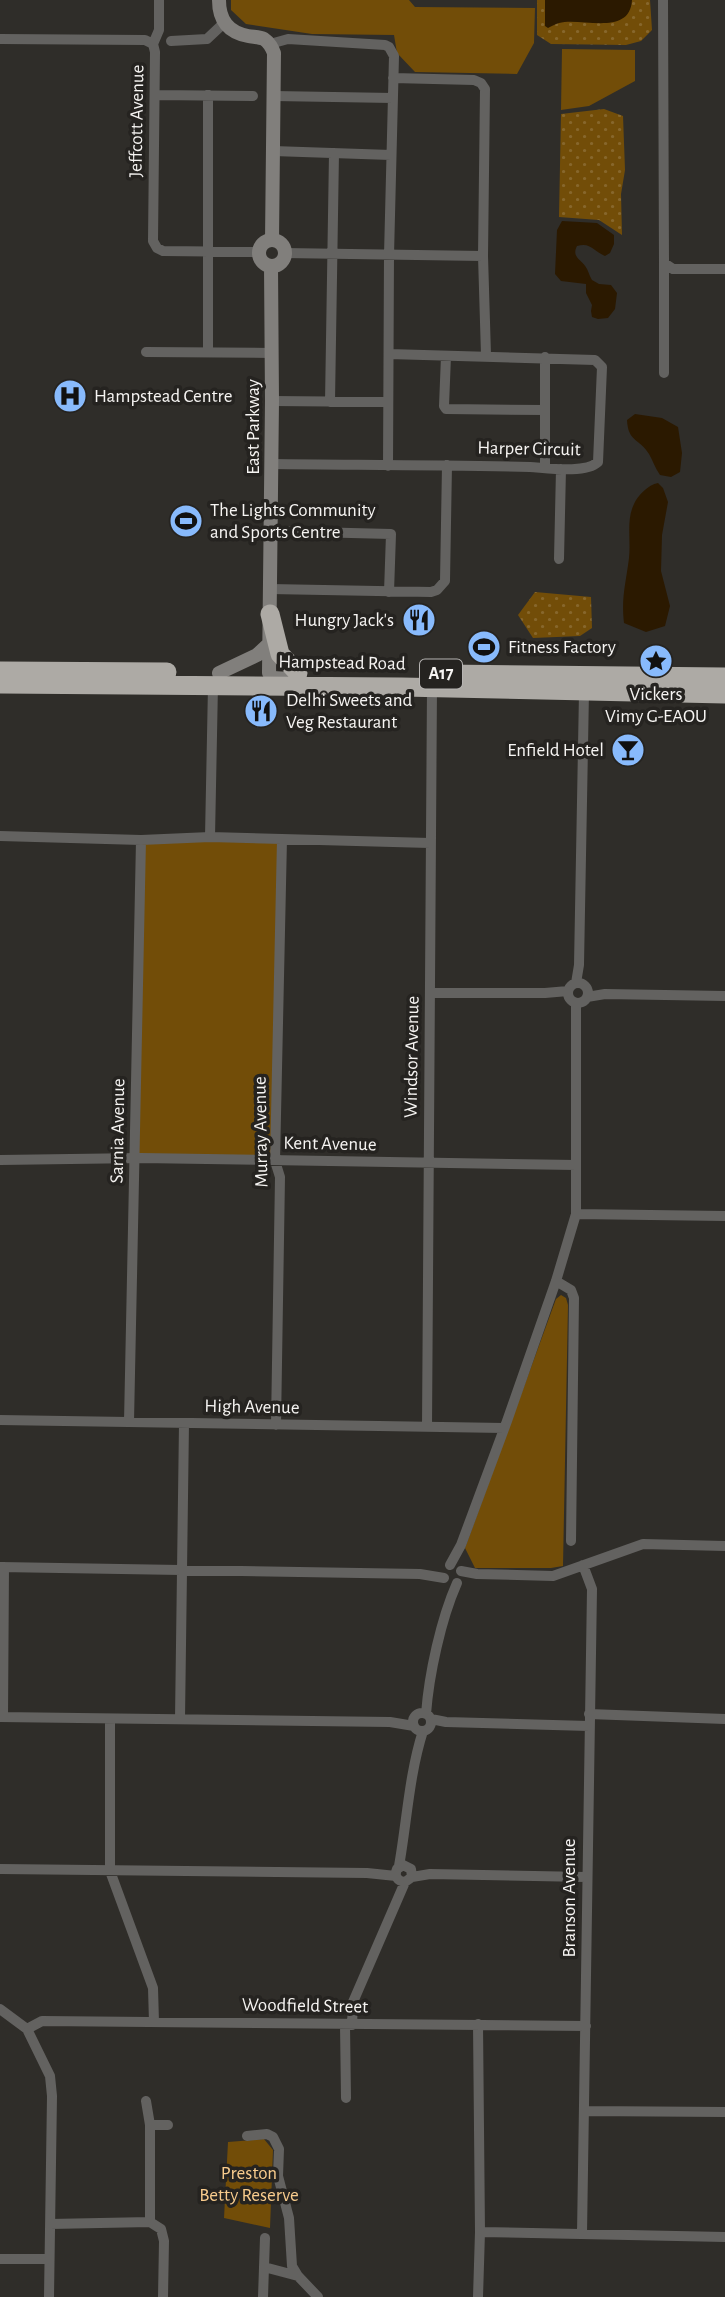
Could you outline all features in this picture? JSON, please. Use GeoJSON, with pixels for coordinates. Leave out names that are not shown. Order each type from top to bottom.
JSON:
{"type":"FeatureCollection","features":[{"type":"Feature","properties":{"kind":"highway"},"geometry":{"type":"LineString","coordinates":[[270,614],[280,654],[299,680]]}},
{"type":"Feature","properties":{"kind":"highway","name":"Hampstead Road"},"geometry":{"type":"LineString","coordinates":[[0,671],[432,687],[725,677]]}},
{"type":"Feature","properties":{"kind":"highway","name":"Hampstead Road"},"geometry":{"type":"LineString","coordinates":[[0,684],[269,673],[299,680],[584,683],[725,694]]}},
{"type":"Feature","properties":{"kind":"street"},"geometry":{"type":"LineString","coordinates":[[153,44],[159,30],[159,0]]}},
{"type":"Feature","properties":{"kind":"street"},"geometry":{"type":"LineString","coordinates":[[219,0],[220,15],[224,23],[236,33],[263,38],[274,53],[272,240]]}},
{"type":"Feature","properties":{"kind":"street"},"geometry":{"type":"LineString","coordinates":[[663,0],[664,373]]}},
{"type":"Feature","properties":{"kind":"street"},"geometry":{"type":"LineString","coordinates":[[171,41],[206,40],[224,23]]}},
{"type":"Feature","properties":{"kind":"street","name":"Jeffcott Avenue"},"geometry":{"type":"LineString","coordinates":[[0,39],[145,40],[153,44],[153,240],[156,248],[163,251],[259,252]]}},
{"type":"Feature","properties":{"kind":"street"},"geometry":{"type":"LineString","coordinates":[[270,44],[288,39],[385,45],[394,56],[388,466]]}},
{"type":"Feature","properties":{"kind":"street"},"geometry":{"type":"LineString","coordinates":[[393,78],[474,80],[481,83],[485,89],[483,256],[486,355]]}},
{"type":"Feature","properties":{"kind":"street"},"geometry":{"type":"LineString","coordinates":[[155,95],[253,96]]}},
{"type":"Feature","properties":{"kind":"street"},"geometry":{"type":"LineString","coordinates":[[208,95],[208,352]]}},
{"type":"Feature","properties":{"kind":"street"},"geometry":{"type":"LineString","coordinates":[[274,96],[393,98]]}},
{"type":"Feature","properties":{"kind":"street"},"geometry":{"type":"LineString","coordinates":[[273,150],[391,155]]}},
{"type":"Feature","properties":{"kind":"street"},"geometry":{"type":"LineString","coordinates":[[330,401],[334,153]]}},
{"type":"Feature","properties":{"kind":"street"},"geometry":{"type":"LineString","coordinates":[[272,240],[282,245],[284,253],[282,260],[271,266],[264,263],[259,252],[261,245],[272,240]]}},
{"type":"Feature","properties":{"kind":"street"},"geometry":{"type":"LineString","coordinates":[[284,253],[483,256]]}},
{"type":"Feature","properties":{"kind":"street"},"geometry":{"type":"LineString","coordinates":[[664,263],[673,269],[725,269]]}},
{"type":"Feature","properties":{"kind":"street","name":"East Parkway"},"geometry":{"type":"LineString","coordinates":[[269,673],[271,266]]}},
{"type":"Feature","properties":{"kind":"street"},"geometry":{"type":"LineString","coordinates":[[146,352],[272,353]]}},
{"type":"Feature","properties":{"kind":"street","name":"Harper Circuit"},"geometry":{"type":"LineString","coordinates":[[272,464],[561,469],[589,468],[598,462],[602,367],[595,360],[389,354]]}},
{"type":"Feature","properties":{"kind":"street"},"geometry":{"type":"LineString","coordinates":[[446,356],[446,409],[545,410]]}},
{"type":"Feature","properties":{"kind":"street"},"geometry":{"type":"LineString","coordinates":[[545,357],[545,468]]}},
{"type":"Feature","properties":{"kind":"street"},"geometry":{"type":"LineString","coordinates":[[272,401],[387,402]]}},
{"type":"Feature","properties":{"kind":"street"},"geometry":{"type":"LineString","coordinates":[[270,589],[389,592],[437,590],[445,581],[447,465]]}},
{"type":"Feature","properties":{"kind":"street"},"geometry":{"type":"LineString","coordinates":[[559,559],[561,469]]}},
{"type":"Feature","properties":{"kind":"street"},"geometry":{"type":"LineString","coordinates":[[271,531],[391,534],[389,592]]}},
{"type":"Feature","properties":{"kind":"street"},"geometry":{"type":"LineString","coordinates":[[210,837],[215,677],[257,655],[270,643]]}},
{"type":"Feature","properties":{"kind":"street"},"geometry":{"type":"LineString","coordinates":[[346,2098],[349,2025],[353,2002],[396,1904],[403,1873],[407,1799],[453,1574],[556,1281],[576,1214],[584,683]]}},
{"type":"Feature","properties":{"kind":"street","name":"Windsor Avenue"},"geometry":{"type":"LineString","coordinates":[[426,1427],[432,687]]}},
{"type":"Feature","properties":{"kind":"street"},"geometry":{"type":"LineString","coordinates":[[0,836],[141,840],[210,837],[430,843]]}},
{"type":"Feature","properties":{"kind":"street","name":"Murray Avenue"},"geometry":{"type":"LineString","coordinates":[[276,1424],[280,1177],[275,1161],[282,839]]}},
{"type":"Feature","properties":{"kind":"street","name":"Sarnia Avenue"},"geometry":{"type":"LineString","coordinates":[[129,1422],[141,840]]}},
{"type":"Feature","properties":{"kind":"street"},"geometry":{"type":"LineString","coordinates":[[430,993],[725,996]]}},
{"type":"Feature","properties":{"kind":"street","name":"Kent Avenue"},"geometry":{"type":"LineString","coordinates":[[0,1160],[135,1158],[576,1165]]}},
{"type":"Feature","properties":{"kind":"street"},"geometry":{"type":"LineString","coordinates":[[576,1214],[725,1216]]}},
{"type":"Feature","properties":{"kind":"street"},"geometry":{"type":"LineString","coordinates":[[556,1281],[572,1290],[574,1298],[571,1541]]}},
{"type":"Feature","properties":{"kind":"street","name":"High Avenue"},"geometry":{"type":"LineString","coordinates":[[0,1420],[504,1428]]}},
{"type":"Feature","properties":{"kind":"street"},"geometry":{"type":"LineString","coordinates":[[180,1719],[184,1423]]}},
{"type":"Feature","properties":{"kind":"street"},"geometry":{"type":"LineString","coordinates":[[725,1546],[643,1544],[553,1576],[2,1567],[1,1717],[422,1722],[725,1718]]}},
{"type":"Feature","properties":{"kind":"street","name":"Branson Avenue"},"geometry":{"type":"LineString","coordinates":[[582,2234],[592,1589],[583,1564]]}},
{"type":"Feature","properties":{"kind":"street"},"geometry":{"type":"LineString","coordinates":[[110,1719],[110,1871],[153,1989],[154,2022]]}},
{"type":"Feature","properties":{"kind":"street"},"geometry":{"type":"LineString","coordinates":[[0,1869],[586,1877]]}},
{"type":"Feature","properties":{"kind":"street"},"geometry":{"type":"LineString","coordinates":[[0,2009],[27,2029],[50,2076],[49,2297]]}},
{"type":"Feature","properties":{"kind":"street","name":"Woodfield Street"},"geometry":{"type":"LineString","coordinates":[[27,2029],[42,2021],[586,2026]]}},
{"type":"Feature","properties":{"kind":"street"},"geometry":{"type":"LineString","coordinates":[[478,2024],[478,2297]]}},
{"type":"Feature","properties":{"kind":"street"},"geometry":{"type":"LineString","coordinates":[[146,2101],[149,2125],[149,2222]]}},
{"type":"Feature","properties":{"kind":"street"},"geometry":{"type":"LineString","coordinates":[[585,2111],[725,2112]]}},
{"type":"Feature","properties":{"kind":"street"},"geometry":{"type":"LineString","coordinates":[[149,2125],[168,2126]]}},
{"type":"Feature","properties":{"kind":"street"},"geometry":{"type":"LineString","coordinates":[[247,2136],[267,2134],[277,2142],[278,2176],[289,2218],[292,2266],[318,2297]]}},
{"type":"Feature","properties":{"kind":"street"},"geometry":{"type":"LineString","coordinates":[[50,2224],[149,2222],[161,2229],[164,2241],[163,2297]]}},
{"type":"Feature","properties":{"kind":"street"},"geometry":{"type":"LineString","coordinates":[[480,2232],[725,2237]]}},
{"type":"Feature","properties":{"kind":"street"},"geometry":{"type":"LineString","coordinates":[[262,2297],[265,2238]]}},
{"type":"Feature","properties":{"kind":"street"},"geometry":{"type":"LineString","coordinates":[[0,2259],[49,2259]]}},
{"type":"Feature","properties":{"kind":"street"},"geometry":{"type":"LineString","coordinates":[[264,2267],[298,2276]]}},
{"type":"Feature","properties":{"kind":"green space"},"geometry":{"type":"Polygon","coordinates":[[[231,0],[409,0],[415,7],[535,8],[534,43],[517,74],[415,72],[397,53],[394,35],[312,34],[246,24],[231,10],[231,0]]]}},
{"type":"Feature","properties":{"kind":"green space"},"geometry":{"type":"Polygon","coordinates":[[[537,0],[650,0],[652,30],[641,41],[626,45],[551,44],[537,35],[537,0]]]}},
{"type":"Feature","properties":{"kind":"green space"},"geometry":{"type":"Polygon","coordinates":[[[562,49],[635,50],[635,81],[589,106],[561,110],[562,49]]]}},
{"type":"Feature","properties":{"kind":"green space"},"geometry":{"type":"Polygon","coordinates":[[[604,109],[623,116],[625,170],[621,194],[622,235],[599,220],[559,217],[561,114],[604,109]]]}},
{"type":"Feature","properties":{"kind":"green space"},"geometry":{"type":"Polygon","coordinates":[[[535,592],[591,597],[592,628],[580,636],[533,638],[518,615],[535,592]]]}},
{"type":"Feature","properties":{"kind":"green space"},"geometry":{"type":"Polygon","coordinates":[[[282,839],[275,1161],[135,1158],[141,840],[282,839]]]}},
{"type":"Feature","properties":{"kind":"green space"},"geometry":{"type":"Polygon","coordinates":[[[561,1295],[566,1298],[568,1305],[563,1566],[475,1568],[465,1548],[556,1299],[561,1295]]]}},
{"type":"Feature","properties":{"kind":"green space","name":"Preston Betty Reserve"},"geometry":{"type":"Polygon","coordinates":[[[264,2139],[273,2150],[270,2228],[224,2218],[228,2142],[264,2139]]]}},
{"type":"Feature","properties":{"kind":"shaded area"},"geometry":{"type":"Polygon","coordinates":[[[545,0],[632,0],[629,11],[614,22],[568,22],[548,28],[545,26],[545,0]]]}},
{"type":"Feature","properties":{"kind":"shaded area"},"geometry":{"type":"Polygon","coordinates":[[[562,221],[597,223],[614,235],[614,244],[610,253],[605,256],[586,245],[577,246],[575,253],[592,280],[611,285],[617,293],[615,309],[608,318],[592,317],[592,305],[586,293],[586,284],[561,281],[555,274],[557,230],[562,221]]]}},
{"type":"Feature","properties":{"kind":"shaded area"},"geometry":{"type":"Polygon","coordinates":[[[635,414],[662,418],[678,427],[682,453],[680,472],[671,477],[660,475],[649,454],[629,432],[627,420],[635,414]]]}},
{"type":"Feature","properties":{"kind":"shaded area"},"geometry":{"type":"Polygon","coordinates":[[[658,483],[668,502],[662,535],[661,571],[670,606],[665,626],[646,632],[624,623],[623,598],[629,558],[629,523],[638,497],[647,488],[658,483]]]}},
{"type":"Feature","properties":{"kind":"place","name":"Hampstead Centre"},"geometry":{"type":"Point","coordinates":[70,396]}},
{"type":"Feature","properties":{"kind":"place","name":"The Lights Community and Sports Centre"},"geometry":{"type":"Point","coordinates":[186,521]}},
{"type":"Feature","properties":{"kind":"place","name":"Hungry Jack's"},"geometry":{"type":"Point","coordinates":[419,620]}},
{"type":"Feature","properties":{"kind":"place","name":"Fitness Factory"},"geometry":{"type":"Point","coordinates":[484,647]}},
{"type":"Feature","properties":{"kind":"place","name":"Vickers Vimy G-EAOU"},"geometry":{"type":"Point","coordinates":[656,661]}},
{"type":"Feature","properties":{"kind":"place","name":"Delhi Sweets and Veg Restaurant"},"geometry":{"type":"Point","coordinates":[261,711]}},
{"type":"Feature","properties":{"kind":"place","name":"Enfield Hotel"},"geometry":{"type":"Point","coordinates":[628,750]}}]}
